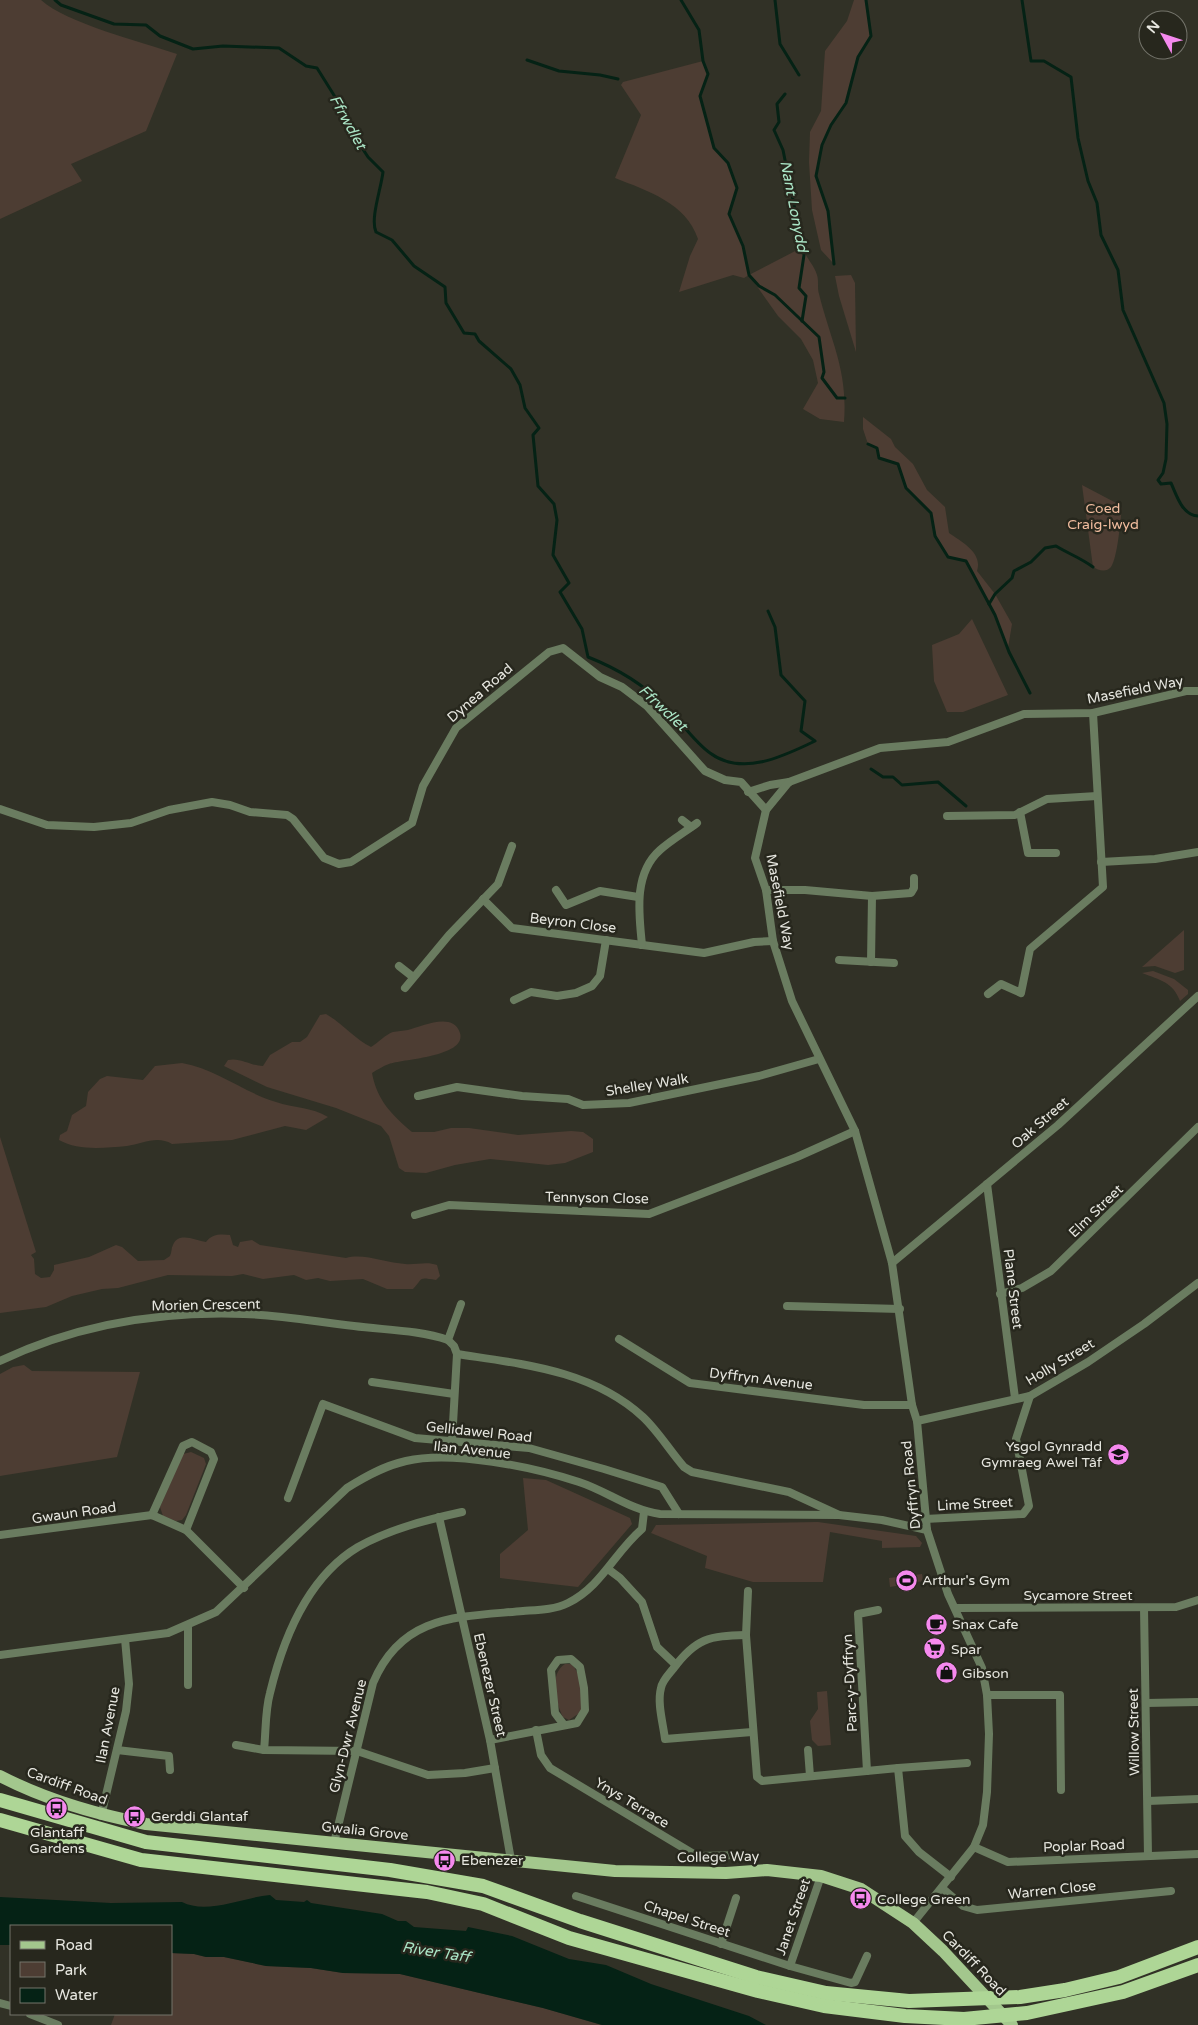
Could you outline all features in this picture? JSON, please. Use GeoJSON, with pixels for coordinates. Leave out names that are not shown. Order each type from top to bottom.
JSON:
{"type":"FeatureCollection","features":[{"type":"Feature","properties":{"kind":"highway"},"geometry":{"type":"LineString","coordinates":[[0,1800],[146,1842],[390,1870],[483,1886],[580,1922],[756,1977],[826,1993],[909,2001],[957,2001],[1020,1997],[1065,1990],[1119,1977],[1198,1947]]}},
{"type":"Feature","properties":{"kind":"highway"},"geometry":{"type":"LineString","coordinates":[[0,1820],[141,1860],[427,1892],[482,1904],[569,1938],[758,1991],[824,2006],[905,2016],[964,2019],[1026,2012],[1123,1992],[1198,1965]]}},
{"type":"Feature","properties":{"kind":"main road","name":"Cardiff Road"},"geometry":{"type":"LineString","coordinates":[[0,1776],[39,1794],[101,1816],[146,1824],[215,1832]]}},
{"type":"Feature","properties":{"kind":"main road","name":"Gwalia Grove"},"geometry":{"type":"LineString","coordinates":[[215,1832],[511,1860]]}},
{"type":"Feature","properties":{"kind":"main road","name":"College Way"},"geometry":{"type":"LineString","coordinates":[[511,1860],[643,1872],[726,1873],[767,1870],[821,1876],[861,1889],[913,1924]]}},
{"type":"Feature","properties":{"kind":"main road","name":"Cardiff Road"},"geometry":{"type":"LineString","coordinates":[[913,1924],[954,1963],[1012,2025]]}},
{"type":"Feature","properties":{"kind":"street","name":"Dynea Road"},"geometry":{"type":"LineString","coordinates":[[0,810],[47,825],[94,827],[131,823],[169,810],[212,802],[230,805],[250,812],[287,815],[293,818],[324,858],[339,864],[351,862],[412,823],[423,786],[456,728],[549,652],[563,648],[600,677],[622,687],[648,706],[705,771],[725,780],[742,782],[748,792],[766,810]]}},
{"type":"Feature","properties":{"kind":"street","name":"Masefield Way"},"geometry":{"type":"LineString","coordinates":[[880,1222],[855,1131],[792,1001],[773,941],[766,890],[755,858],[766,810],[789,782],[880,748],[948,742],[1024,714],[1093,713],[1186,691],[1198,691]]}},
{"type":"Feature","properties":{"kind":"street"},"geometry":{"type":"LineString","coordinates":[[988,994],[1001,984],[1021,993],[1030,950],[1102,887],[1093,713]]}},
{"type":"Feature","properties":{"kind":"street"},"geometry":{"type":"LineString","coordinates":[[748,792],[770,785],[789,782]]}},
{"type":"Feature","properties":{"kind":"street"},"geometry":{"type":"LineString","coordinates":[[947,816],[1015,815],[1047,799],[1098,796]]}},
{"type":"Feature","properties":{"kind":"street"},"geometry":{"type":"LineString","coordinates":[[1020,812],[1028,853],[1056,853]]}},
{"type":"Feature","properties":{"kind":"street"},"geometry":{"type":"LineString","coordinates":[[642,945],[638,897],[645,873],[658,851],[694,825],[682,820]]}},
{"type":"Feature","properties":{"kind":"street"},"geometry":{"type":"LineString","coordinates":[[405,988],[498,884],[512,846]]}},
{"type":"Feature","properties":{"kind":"street"},"geometry":{"type":"LineString","coordinates":[[1101,862],[1155,859],[1198,852]]}},
{"type":"Feature","properties":{"kind":"street"},"geometry":{"type":"LineString","coordinates":[[766,890],[805,890],[872,896],[911,893],[914,888],[914,878]]}},
{"type":"Feature","properties":{"kind":"street"},"geometry":{"type":"LineString","coordinates":[[556,890],[566,905],[600,891],[638,897]]}},
{"type":"Feature","properties":{"kind":"street"},"geometry":{"type":"LineString","coordinates":[[871,962],[872,896]]}},
{"type":"Feature","properties":{"kind":"street","name":"Beyron Close"},"geometry":{"type":"LineString","coordinates":[[483,899],[512,928],[704,953],[754,942],[773,941]]}},
{"type":"Feature","properties":{"kind":"street"},"geometry":{"type":"LineString","coordinates":[[514,1000],[530,992],[557,996],[576,994],[592,986],[600,976],[606,940]]}},
{"type":"Feature","properties":{"kind":"street"},"geometry":{"type":"LineString","coordinates":[[839,960],[894,963]]}},
{"type":"Feature","properties":{"kind":"street"},"geometry":{"type":"LineString","coordinates":[[399,966],[413,977]]}},
{"type":"Feature","properties":{"kind":"street","name":"Oak Street"},"geometry":{"type":"LineString","coordinates":[[892,1263],[1058,1125],[1198,996]]}},
{"type":"Feature","properties":{"kind":"street","name":"Shelley Walk"},"geometry":{"type":"LineString","coordinates":[[418,1096],[457,1087],[522,1096],[568,1099],[583,1105],[629,1103],[759,1076],[819,1059]]}},
{"type":"Feature","properties":{"kind":"street","name":"Elm Street"},"geometry":{"type":"LineString","coordinates":[[1000,1294],[1022,1288],[1051,1271],[1198,1127]]}},
{"type":"Feature","properties":{"kind":"street","name":"Tennyson Close"},"geometry":{"type":"LineString","coordinates":[[414,1215],[449,1205],[649,1214],[798,1158],[855,1131]]}},
{"type":"Feature","properties":{"kind":"street","name":"Plane Street"},"geometry":{"type":"LineString","coordinates":[[987,1184],[1015,1398]]}},
{"type":"Feature","properties":{"kind":"street","name":"Dyffryn Road"},"geometry":{"type":"LineString","coordinates":[[880,1222],[892,1263],[900,1309],[912,1405],[917,1421],[927,1530],[948,1594],[982,1668],[987,1695],[987,1792],[983,1825],[974,1847],[913,1924]]}},
{"type":"Feature","properties":{"kind":"street","name":"Holly Street"},"geometry":{"type":"LineString","coordinates":[[917,1421],[1030,1396],[1096,1356],[1198,1283]]}},
{"type":"Feature","properties":{"kind":"street"},"geometry":{"type":"LineString","coordinates":[[452,1441],[457,1354],[454,1346],[448,1340],[462,1304]]}},
{"type":"Feature","properties":{"kind":"street"},"geometry":{"type":"LineString","coordinates":[[786,1306],[900,1309]]}},
{"type":"Feature","properties":{"kind":"street","name":"Morien Crescent"},"geometry":{"type":"LineString","coordinates":[[0,1361],[27,1348],[71,1334],[112,1324],[179,1315],[245,1314],[448,1340]]}},
{"type":"Feature","properties":{"kind":"street","name":"Dyffryn Avenue"},"geometry":{"type":"LineString","coordinates":[[619,1339],[690,1383],[864,1405],[912,1405]]}},
{"type":"Feature","properties":{"kind":"street"},"geometry":{"type":"LineString","coordinates":[[457,1354],[538,1366],[578,1379],[630,1406],[644,1418],[684,1467],[692,1472],[789,1492],[839,1515],[882,1520],[927,1530]]}},
{"type":"Feature","properties":{"kind":"street"},"geometry":{"type":"LineString","coordinates":[[372,1382],[454,1394]]}},
{"type":"Feature","properties":{"kind":"street","name":"Lime Street"},"geometry":{"type":"LineString","coordinates":[[925,1518],[1022,1514],[1028,1506],[1016,1439],[1030,1396]]}},
{"type":"Feature","properties":{"kind":"street","name":"Gellidawel Road"},"geometry":{"type":"LineString","coordinates":[[288,1498],[323,1404],[415,1438],[529,1448],[662,1488],[679,1514]]}},
{"type":"Feature","properties":{"kind":"street"},"geometry":{"type":"LineString","coordinates":[[186,1530],[214,1459],[211,1452],[192,1442],[183,1446],[152,1515],[186,1530],[244,1588]]}},
{"type":"Feature","properties":{"kind":"street","name":"Ilan Avenue"},"geometry":{"type":"LineString","coordinates":[[0,1655],[168,1633],[188,1625],[216,1612],[244,1588],[348,1488],[367,1475],[406,1461],[428,1457],[453,1458],[539,1472],[580,1482],[644,1512],[839,1515]]}},
{"type":"Feature","properties":{"kind":"street"},"geometry":{"type":"LineString","coordinates":[[264,1750],[269,1694],[287,1638],[304,1606],[325,1574],[357,1548],[388,1532],[462,1512]]}},
{"type":"Feature","properties":{"kind":"street","name":"Glyn-Dwr Avenue"},"geometry":{"type":"LineString","coordinates":[[334,1843],[373,1683],[390,1651],[417,1629],[462,1617],[548,1609],[566,1604],[592,1588],[628,1540],[642,1529],[644,1512]]}},
{"type":"Feature","properties":{"kind":"street","name":"Gwaun Road"},"geometry":{"type":"LineString","coordinates":[[0,1535],[152,1515]]}},
{"type":"Feature","properties":{"kind":"street","name":"Ebenezer Street"},"geometry":{"type":"LineString","coordinates":[[438,1517],[496,1768],[511,1860]]}},
{"type":"Feature","properties":{"kind":"street"},"geometry":{"type":"LineString","coordinates":[[608,1569],[620,1578],[638,1597],[657,1647],[676,1665]]}},
{"type":"Feature","properties":{"kind":"street"},"geometry":{"type":"LineString","coordinates":[[748,1591],[746,1635],[752,1732],[757,1777],[762,1781],[967,1762]]}},
{"type":"Feature","properties":{"kind":"street","name":"Sycamore Street"},"geometry":{"type":"LineString","coordinates":[[956,1608],[1176,1607],[1198,1600]]}},
{"type":"Feature","properties":{"kind":"street","name":"Willow Street"},"geometry":{"type":"LineString","coordinates":[[1144,1608],[1148,1856]]}},
{"type":"Feature","properties":{"kind":"street","name":"Parc-y-Dyffryn"},"geometry":{"type":"LineString","coordinates":[[868,1771],[858,1614],[878,1610]]}},
{"type":"Feature","properties":{"kind":"street"},"geometry":{"type":"LineString","coordinates":[[188,1625],[188,1685]]}},
{"type":"Feature","properties":{"kind":"street"},"geometry":{"type":"LineString","coordinates":[[746,1635],[708,1637],[693,1646],[676,1665],[661,1687],[665,1738],[752,1732]]}},
{"type":"Feature","properties":{"kind":"street","name":"Ilan Avenue"},"geometry":{"type":"LineString","coordinates":[[101,1816],[126,1711],[129,1684],[124,1639]]}},
{"type":"Feature","properties":{"kind":"street"},"geometry":{"type":"LineString","coordinates":[[490,1740],[578,1723],[585,1710],[580,1667],[571,1658],[558,1660],[551,1670],[555,1713],[564,1725]]}},
{"type":"Feature","properties":{"kind":"street"},"geometry":{"type":"LineString","coordinates":[[987,1695],[1060,1695],[1061,1790]]}},
{"type":"Feature","properties":{"kind":"street"},"geometry":{"type":"LineString","coordinates":[[1146,1703],[1198,1702]]}},
{"type":"Feature","properties":{"kind":"street","name":"Ynys Terrace"},"geometry":{"type":"LineString","coordinates":[[536,1730],[540,1755],[550,1768],[697,1856],[744,1855]]}},
{"type":"Feature","properties":{"kind":"street"},"geometry":{"type":"LineString","coordinates":[[236,1745],[264,1750],[356,1752],[428,1775],[465,1773],[496,1768]]}},
{"type":"Feature","properties":{"kind":"street"},"geometry":{"type":"LineString","coordinates":[[117,1750],[170,1756],[170,1770]]}},
{"type":"Feature","properties":{"kind":"street"},"geometry":{"type":"LineString","coordinates":[[808,1750],[810,1776]]}},
{"type":"Feature","properties":{"kind":"street"},"geometry":{"type":"LineString","coordinates":[[898,1768],[905,1836],[919,1852],[951,1877]]}},
{"type":"Feature","properties":{"kind":"street"},"geometry":{"type":"LineString","coordinates":[[1148,1801],[1198,1799]]}},
{"type":"Feature","properties":{"kind":"street","name":"Poplar Road"},"geometry":{"type":"LineString","coordinates":[[974,1847],[1008,1862],[1198,1854]]}},
{"type":"Feature","properties":{"kind":"street","name":"Janet Street"},"geometry":{"type":"LineString","coordinates":[[790,1966],[821,1876]]}},
{"type":"Feature","properties":{"kind":"street","name":"Warren Close"},"geometry":{"type":"LineString","coordinates":[[942,1888],[963,1906],[977,1910],[1171,1891]]}},
{"type":"Feature","properties":{"kind":"street","name":"Chapel Street"},"geometry":{"type":"LineString","coordinates":[[576,1896],[790,1966],[852,1983],[867,1956]]}},
{"type":"Feature","properties":{"kind":"street"},"geometry":{"type":"LineString","coordinates":[[721,1944],[736,1898]]}},
{"type":"Feature","properties":{"kind":"street"},"geometry":{"type":"LineString","coordinates":[[33,2015],[58,2025]]}},
{"type":"Feature","properties":{"kind":"green space"},"geometry":{"type":"Polygon","coordinates":[[[0,0],[41,0],[86,24],[177,54],[146,131],[71,164],[82,181],[0,219],[0,0]]]}},
{"type":"Feature","properties":{"kind":"green space"},"geometry":{"type":"Polygon","coordinates":[[[854,0],[866,0],[871,36],[858,57],[846,103],[831,125],[822,145],[816,176],[828,211],[834,264],[821,250],[812,210],[809,162],[810,132],[821,111],[825,51],[847,21],[854,0]]]}},
{"type":"Feature","properties":{"kind":"green space"},"geometry":{"type":"Polygon","coordinates":[[[703,61],[708,74],[700,96],[714,148],[728,163],[737,188],[729,214],[743,246],[749,275],[744,278],[733,275],[679,292],[690,256],[698,239],[685,216],[675,207],[653,194],[615,178],[641,115],[621,85],[623,82],[703,61]]]}},
{"type":"Feature","properties":{"kind":"green space"},"geometry":{"type":"Polygon","coordinates":[[[803,247],[817,275],[818,292],[841,371],[845,404],[844,422],[820,419],[803,409],[818,383],[813,360],[801,339],[778,316],[749,275],[803,247]]]}},
{"type":"Feature","properties":{"kind":"green space"},"geometry":{"type":"Polygon","coordinates":[[[851,275],[855,283],[856,352],[835,276],[851,275]]]}},
{"type":"Feature","properties":{"kind":"green space"},"geometry":{"type":"Polygon","coordinates":[[[863,417],[891,439],[895,447],[913,464],[927,490],[945,507],[949,533],[974,553],[978,565],[977,571],[995,594],[1012,624],[1008,648],[995,615],[966,561],[948,557],[938,543],[931,513],[906,488],[898,464],[879,458],[877,448],[868,444],[863,429],[863,417]]]}},
{"type":"Feature","properties":{"kind":"green space","name":"Coed Craig-lwyd"},"geometry":{"type":"Polygon","coordinates":[[[1082,485],[1120,505],[1122,508],[1115,555],[1111,567],[1107,570],[1093,567],[1082,485]]]}},
{"type":"Feature","properties":{"kind":"green space"},"geometry":{"type":"Polygon","coordinates":[[[972,619],[1008,695],[963,712],[947,712],[934,681],[932,645],[959,634],[972,619]]]}},
{"type":"Feature","properties":{"kind":"green space"},"geometry":{"type":"Polygon","coordinates":[[[1184,930],[1184,970],[1175,973],[1155,966],[1142,967],[1184,930]]]}},
{"type":"Feature","properties":{"kind":"green space"},"geometry":{"type":"Polygon","coordinates":[[[1153,971],[1174,979],[1188,990],[1188,994],[1180,1001],[1170,986],[1142,973],[1153,971]]]}},
{"type":"Feature","properties":{"kind":"green space"},"geometry":{"type":"Polygon","coordinates":[[[326,1014],[371,1047],[393,1032],[436,1022],[451,1023],[456,1026],[460,1033],[459,1041],[454,1047],[432,1056],[389,1064],[372,1073],[381,1099],[412,1132],[434,1132],[451,1128],[469,1128],[518,1135],[571,1131],[583,1132],[593,1139],[593,1152],[565,1163],[548,1165],[490,1159],[455,1165],[426,1173],[405,1172],[399,1168],[389,1136],[381,1126],[336,1108],[267,1087],[224,1066],[228,1060],[232,1059],[263,1066],[270,1055],[292,1042],[300,1042],[307,1037],[320,1015],[326,1014]]]}},
{"type":"Feature","properties":{"kind":"green space"},"geometry":{"type":"Polygon","coordinates":[[[182,1063],[218,1075],[264,1098],[316,1111],[328,1117],[306,1130],[285,1126],[232,1140],[172,1144],[166,1141],[155,1140],[127,1146],[100,1148],[74,1146],[59,1140],[60,1135],[67,1131],[72,1115],[86,1106],[88,1092],[100,1079],[107,1076],[143,1080],[155,1066],[182,1063]]]}},
{"type":"Feature","properties":{"kind":"green space"},"geometry":{"type":"Polygon","coordinates":[[[0,1137],[36,1252],[31,1255],[34,1259],[35,1274],[41,1278],[50,1277],[54,1270],[54,1265],[89,1257],[116,1245],[122,1247],[138,1261],[164,1260],[170,1256],[172,1246],[179,1238],[206,1242],[216,1235],[230,1235],[233,1245],[238,1247],[240,1242],[252,1240],[260,1245],[346,1258],[368,1257],[405,1264],[433,1264],[437,1265],[440,1276],[436,1280],[422,1279],[413,1289],[387,1289],[363,1279],[330,1281],[318,1278],[306,1280],[294,1275],[263,1279],[243,1274],[232,1276],[168,1275],[118,1288],[102,1289],[72,1296],[46,1307],[0,1313],[0,1137]]]}},
{"type":"Feature","properties":{"kind":"green space"},"geometry":{"type":"Polygon","coordinates":[[[24,1365],[32,1371],[140,1372],[117,1457],[0,1476],[0,1374],[13,1367],[24,1365]]]}},
{"type":"Feature","properties":{"kind":"green space"},"geometry":{"type":"Polygon","coordinates":[[[191,1452],[204,1458],[206,1464],[186,1515],[182,1520],[176,1521],[163,1516],[160,1507],[183,1454],[191,1452]]]}},
{"type":"Feature","properties":{"kind":"green space"},"geometry":{"type":"Polygon","coordinates":[[[523,1478],[546,1480],[630,1518],[632,1524],[578,1587],[500,1578],[500,1554],[528,1530],[523,1478]]]}},
{"type":"Feature","properties":{"kind":"green space"},"geometry":{"type":"Polygon","coordinates":[[[818,1522],[916,1536],[922,1543],[920,1547],[882,1548],[882,1541],[830,1532],[823,1582],[753,1582],[705,1568],[707,1556],[651,1533],[656,1525],[818,1522]]]}},
{"type":"Feature","properties":{"kind":"green space","name":"Arthur's Gym"},"geometry":{"type":"Polygon","coordinates":[[[922,1574],[923,1581],[890,1587],[889,1578],[922,1574]]]}},
{"type":"Feature","properties":{"kind":"green space"},"geometry":{"type":"Polygon","coordinates":[[[565,1664],[571,1664],[578,1673],[582,1693],[581,1712],[569,1720],[563,1717],[560,1711],[555,1688],[557,1674],[565,1664]]]}},
{"type":"Feature","properties":{"kind":"green space"},"geometry":{"type":"Polygon","coordinates":[[[827,1691],[831,1745],[818,1746],[812,1740],[810,1721],[818,1709],[817,1692],[827,1691]]]}},
{"type":"Feature","properties":{"kind":"green space"},"geometry":{"type":"Polygon","coordinates":[[[172,1953],[224,1957],[266,1966],[311,1968],[343,1973],[400,1974],[543,2008],[602,2025],[111,2025],[115,2015],[172,2015],[172,1953]]]}},
{"type":"Feature","properties":{"kind":"water","name":"River Taff"},"geometry":{"type":"Polygon","coordinates":[[[270,1895],[276,1900],[304,1902],[307,1900],[311,1903],[382,1914],[398,1921],[406,1921],[414,1927],[466,1931],[468,1927],[512,1936],[569,1959],[606,1965],[651,1984],[749,2016],[766,2025],[602,2025],[543,2008],[400,1974],[343,1973],[311,1968],[266,1966],[224,1957],[172,1953],[172,1925],[10,1925],[10,1945],[0,1945],[0,1897],[111,1903],[182,1902],[192,1906],[203,1907],[270,1895]]]}},
{"type":"Feature","properties":{"kind":"waterway","name":"Ffrwdlet"},"geometry":{"type":"LineString","coordinates":[[55,0],[61,5],[114,24],[146,25],[160,36],[193,49],[223,46],[279,48],[306,66],[317,68],[347,116],[353,134],[368,157],[383,172],[374,220],[376,232],[392,240],[414,266],[445,287],[446,303],[464,333],[475,334],[479,341],[511,369],[520,385],[525,408],[539,428],[533,435],[538,486],[554,504],[557,520],[553,555],[569,583],[560,592],[582,629],[588,657],[609,666],[639,684],[657,698],[704,748],[722,760],[749,764],[763,762],[790,753],[815,741],[801,731],[805,701],[781,675],[775,627],[768,611]]}},
{"type":"Feature","properties":{"kind":"waterway"},"geometry":{"type":"LineString","coordinates":[[681,0],[699,30],[703,61],[708,74],[700,96],[714,148],[728,163],[737,188],[729,214],[743,246],[749,275],[759,286],[775,295],[819,337],[824,372],[822,378],[837,398],[845,398]]}},
{"type":"Feature","properties":{"kind":"waterway"},"geometry":{"type":"LineString","coordinates":[[775,0],[780,44],[799,75]]}},
{"type":"Feature","properties":{"kind":"waterway"},"geometry":{"type":"LineString","coordinates":[[834,264],[828,211],[816,176],[822,145],[831,125],[846,103],[858,57],[871,36],[866,0]]}},
{"type":"Feature","properties":{"kind":"waterway"},"geometry":{"type":"LineString","coordinates":[[1022,0],[1031,61],[1044,61],[1071,77],[1078,138],[1088,181],[1097,203],[1101,235],[1118,270],[1123,310],[1164,403],[1167,424],[1166,459],[1163,473],[1158,480],[1161,484],[1171,483],[1184,509],[1192,515],[1198,516]]}},
{"type":"Feature","properties":{"kind":"waterway"},"geometry":{"type":"LineString","coordinates":[[527,60],[559,71],[600,75],[618,79]]}},
{"type":"Feature","properties":{"kind":"waterway","name":"Nant Lonydd"},"geometry":{"type":"LineString","coordinates":[[785,94],[777,104],[779,122],[774,130],[783,150],[804,255],[799,288],[806,296],[802,321]]}},
{"type":"Feature","properties":{"kind":"waterway"},"geometry":{"type":"LineString","coordinates":[[868,444],[877,448],[879,458],[898,464],[906,488],[931,513],[935,536],[948,557],[966,561],[995,615],[1009,652],[1030,693]]}},
{"type":"Feature","properties":{"kind":"waterway"},"geometry":{"type":"LineString","coordinates":[[989,604],[995,594],[1012,578],[1014,571],[1031,562],[1045,548],[1056,546],[1093,567]]}},
{"type":"Feature","properties":{"kind":"waterway","name":"Ffrwdlet"},"geometry":{"type":"LineString","coordinates":[[871,769],[883,777],[893,777],[902,785],[938,782],[966,806]]}},
{"type":"Feature","properties":{"kind":"place","name":"Ysgol Gynradd Gymraeg Awel Tâf"},"geometry":{"type":"Point","coordinates":[1118,1454]}},
{"type":"Feature","properties":{"kind":"place","name":"Arthur's Gym"},"geometry":{"type":"Point","coordinates":[906,1580]}},
{"type":"Feature","properties":{"kind":"place","name":"Snax Cafe"},"geometry":{"type":"Point","coordinates":[936,1624]}},
{"type":"Feature","properties":{"kind":"place","name":"Spar"},"geometry":{"type":"Point","coordinates":[935,1649]}},
{"type":"Feature","properties":{"kind":"place","name":"Gibson"},"geometry":{"type":"Point","coordinates":[946,1673]}},
{"type":"Feature","properties":{"kind":"place","name":"Glantaff Gardens"},"geometry":{"type":"Point","coordinates":[57,1809]}},
{"type":"Feature","properties":{"kind":"place","name":"Gerddi Glantaf"},"geometry":{"type":"Point","coordinates":[135,1816]}},
{"type":"Feature","properties":{"kind":"place","name":"Ebenezer"},"geometry":{"type":"Point","coordinates":[445,1860]}},
{"type":"Feature","properties":{"kind":"place","name":"College Green"},"geometry":{"type":"Point","coordinates":[861,1899]}}]}
